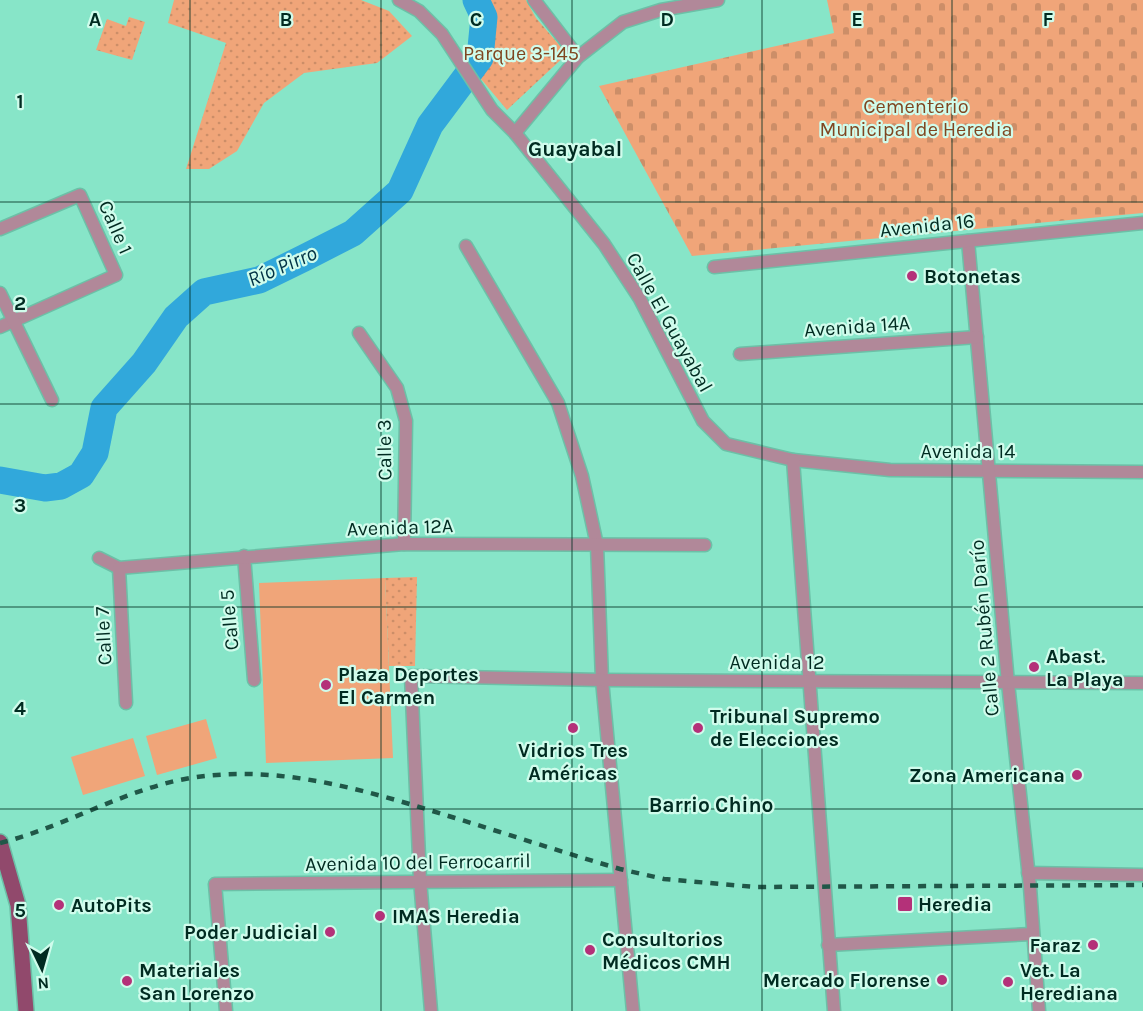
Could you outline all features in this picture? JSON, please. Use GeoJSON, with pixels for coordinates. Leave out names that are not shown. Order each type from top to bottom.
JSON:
{"type":"FeatureCollection","features":[{"type":"Feature","properties":{"kind":"main road"},"geometry":{"type":"LineString","coordinates":[[0,842],[18,905],[26,1011]]}},
{"type":"Feature","properties":{"kind":"street","name":"Calle El Guayabal"},"geometry":{"type":"LineString","coordinates":[[399,0],[419,11],[442,34],[492,110],[515,133],[604,244],[640,299],[703,422],[726,444],[793,460]]}},
{"type":"Feature","properties":{"kind":"street"},"geometry":{"type":"LineString","coordinates":[[534,0],[579,57]]}},
{"type":"Feature","properties":{"kind":"street"},"geometry":{"type":"LineString","coordinates":[[515,133],[579,57],[623,22],[658,5],[718,0]]}},
{"type":"Feature","properties":{"kind":"street","name":"Calle 1"},"geometry":{"type":"LineString","coordinates":[[0,229],[80,195],[116,275],[14,321]]}},
{"type":"Feature","properties":{"kind":"street","name":"Avenida 16"},"geometry":{"type":"LineString","coordinates":[[714,267],[1143,223]]}},
{"type":"Feature","properties":{"kind":"street","name":"Calle 2 Rubén Darío"},"geometry":{"type":"LineString","coordinates":[[968,241],[1039,1011]]}},
{"type":"Feature","properties":{"kind":"street"},"geometry":{"type":"LineString","coordinates":[[466,246],[558,403],[582,476],[597,545],[602,680],[633,1011]]}},
{"type":"Feature","properties":{"kind":"street"},"geometry":{"type":"LineString","coordinates":[[0,293],[52,400]]}},
{"type":"Feature","properties":{"kind":"street"},"geometry":{"type":"LineString","coordinates":[[0,327],[14,321]]}},
{"type":"Feature","properties":{"kind":"street","name":"Calle 3"},"geometry":{"type":"LineString","coordinates":[[359,333],[397,388],[406,421],[404,544]]}},
{"type":"Feature","properties":{"kind":"street","name":"Avenida 14A"},"geometry":{"type":"LineString","coordinates":[[740,354],[977,337]]}},
{"type":"Feature","properties":{"kind":"street"},"geometry":{"type":"LineString","coordinates":[[793,460],[834,1011]]}},
{"type":"Feature","properties":{"kind":"street","name":"Avenida 14"},"geometry":{"type":"LineString","coordinates":[[793,460],[910,471],[1143,472]]}},
{"type":"Feature","properties":{"kind":"street","name":"Avenida 12A"},"geometry":{"type":"LineString","coordinates":[[99,558],[119,567],[404,544],[705,545]]}},
{"type":"Feature","properties":{"kind":"street","name":"Calle 5"},"geometry":{"type":"LineString","coordinates":[[244,556],[254,680]]}},
{"type":"Feature","properties":{"kind":"street","name":"Calle 7"},"geometry":{"type":"LineString","coordinates":[[119,567],[126,703]]}},
{"type":"Feature","properties":{"kind":"street","name":"Avenida 12"},"geometry":{"type":"LineString","coordinates":[[420,880],[411,676],[602,680],[1143,682]]}},
{"type":"Feature","properties":{"kind":"street"},"geometry":{"type":"LineString","coordinates":[[1028,873],[1143,875]]}},
{"type":"Feature","properties":{"kind":"street"},"geometry":{"type":"LineString","coordinates":[[420,880],[431,1011]]}},
{"type":"Feature","properties":{"kind":"street","name":"Avenida 10 del Ferrocarril"},"geometry":{"type":"LineString","coordinates":[[226,1011],[215,884],[420,880],[621,880]]}},
{"type":"Feature","properties":{"kind":"street"},"geometry":{"type":"LineString","coordinates":[[828,945],[1032,934]]}},
{"type":"Feature","properties":{"kind":"green space"},"geometry":{"type":"Polygon","coordinates":[[[174,0],[361,0],[389,11],[412,36],[377,63],[304,73],[264,103],[237,151],[209,169],[186,169],[226,43],[168,23],[174,0]]]}},
{"type":"Feature","properties":{"kind":"green space","name":"Parque 3-145"},"geometry":{"type":"Polygon","coordinates":[[[483,0],[526,0],[536,18],[567,54],[507,110],[476,73],[490,37],[489,20],[483,0]]]}},
{"type":"Feature","properties":{"kind":"green space","name":"Cementerio Municipal de Heredia"},"geometry":{"type":"Polygon","coordinates":[[[827,0],[1143,0],[1143,213],[692,256],[599,86],[834,33],[827,0]]]}},
{"type":"Feature","properties":{"kind":"green space"},"geometry":{"type":"Polygon","coordinates":[[[129,17],[145,22],[132,60],[96,50],[107,19],[126,26],[129,17]]]}},
{"type":"Feature","properties":{"kind":"green space"},"geometry":{"type":"Polygon","coordinates":[[[417,577],[415,666],[389,666],[385,578],[417,577]]]}},
{"type":"Feature","properties":{"kind":"green space","name":"Plaza Deportes El Carmen"},"geometry":{"type":"Polygon","coordinates":[[[385,578],[393,758],[266,763],[259,583],[385,578]]]}},
{"type":"Feature","properties":{"kind":"green space"},"geometry":{"type":"Polygon","coordinates":[[[206,719],[217,758],[157,775],[146,736],[206,719]]]}},
{"type":"Feature","properties":{"kind":"green space"},"geometry":{"type":"Polygon","coordinates":[[[133,738],[145,776],[83,795],[71,757],[133,738]]]}},
{"type":"Feature","properties":{"kind":"waterway","name":"Río Pirro"},"geometry":{"type":"LineString","coordinates":[[0,480],[45,488],[61,486],[81,475],[95,453],[104,408],[144,363],[176,317],[204,292],[259,280],[353,233],[400,191],[430,125],[480,58],[484,17],[476,0]]}},
{"type":"Feature","properties":{"kind":"railway"},"geometry":{"type":"LineString","coordinates":[[0,843],[44,829],[153,787],[211,775],[247,774],[282,776],[352,788],[620,869],[664,879],[755,887],[1143,885]]}},
{"type":"Feature","properties":{"kind":"place","name":"Botonetas"},"geometry":{"type":"Point","coordinates":[912,276]}},
{"type":"Feature","properties":{"kind":"place","name":"Abast. La Playa"},"geometry":{"type":"Point","coordinates":[1034,667]}},
{"type":"Feature","properties":{"kind":"place","name":"Plaza Deportes El Carmen"},"geometry":{"type":"Point","coordinates":[326,685]}},
{"type":"Feature","properties":{"kind":"place","name":"Vidrios Tres Américas"},"geometry":{"type":"Point","coordinates":[573,728]}},
{"type":"Feature","properties":{"kind":"place","name":"Tribunal Supremo de Elecciones"},"geometry":{"type":"Point","coordinates":[698,728]}},
{"type":"Feature","properties":{"kind":"place","name":"Zona Americana"},"geometry":{"type":"Point","coordinates":[1077,775]}},
{"type":"Feature","properties":{"kind":"place","name":"Heredia"},"geometry":{"type":"Point","coordinates":[905,904]}},
{"type":"Feature","properties":{"kind":"place","name":"AutoPits"},"geometry":{"type":"Point","coordinates":[59,905]}},
{"type":"Feature","properties":{"kind":"place","name":"IMAS Heredia"},"geometry":{"type":"Point","coordinates":[380,916]}},
{"type":"Feature","properties":{"kind":"place","name":"Poder Judicial"},"geometry":{"type":"Point","coordinates":[330,932]}},
{"type":"Feature","properties":{"kind":"place","name":"Faraz"},"geometry":{"type":"Point","coordinates":[1093,945]}},
{"type":"Feature","properties":{"kind":"place","name":"Consultorios Médicos CMH"},"geometry":{"type":"Point","coordinates":[590,950]}},
{"type":"Feature","properties":{"kind":"place","name":"Mercado Florense"},"geometry":{"type":"Point","coordinates":[942,980]}},
{"type":"Feature","properties":{"kind":"place","name":"Materiales San Lorenzo"},"geometry":{"type":"Point","coordinates":[127,981]}},
{"type":"Feature","properties":{"kind":"place","name":"Vet. La Herediana"},"geometry":{"type":"Point","coordinates":[1008,982]}},
{"type":"Feature","properties":{"kind":"district","name":"Guayabal"},"geometry":{"type":"Point","coordinates":[575,149]}},
{"type":"Feature","properties":{"kind":"district","name":"Barrio Chino"},"geometry":{"type":"Point","coordinates":[711,805]}}]}
